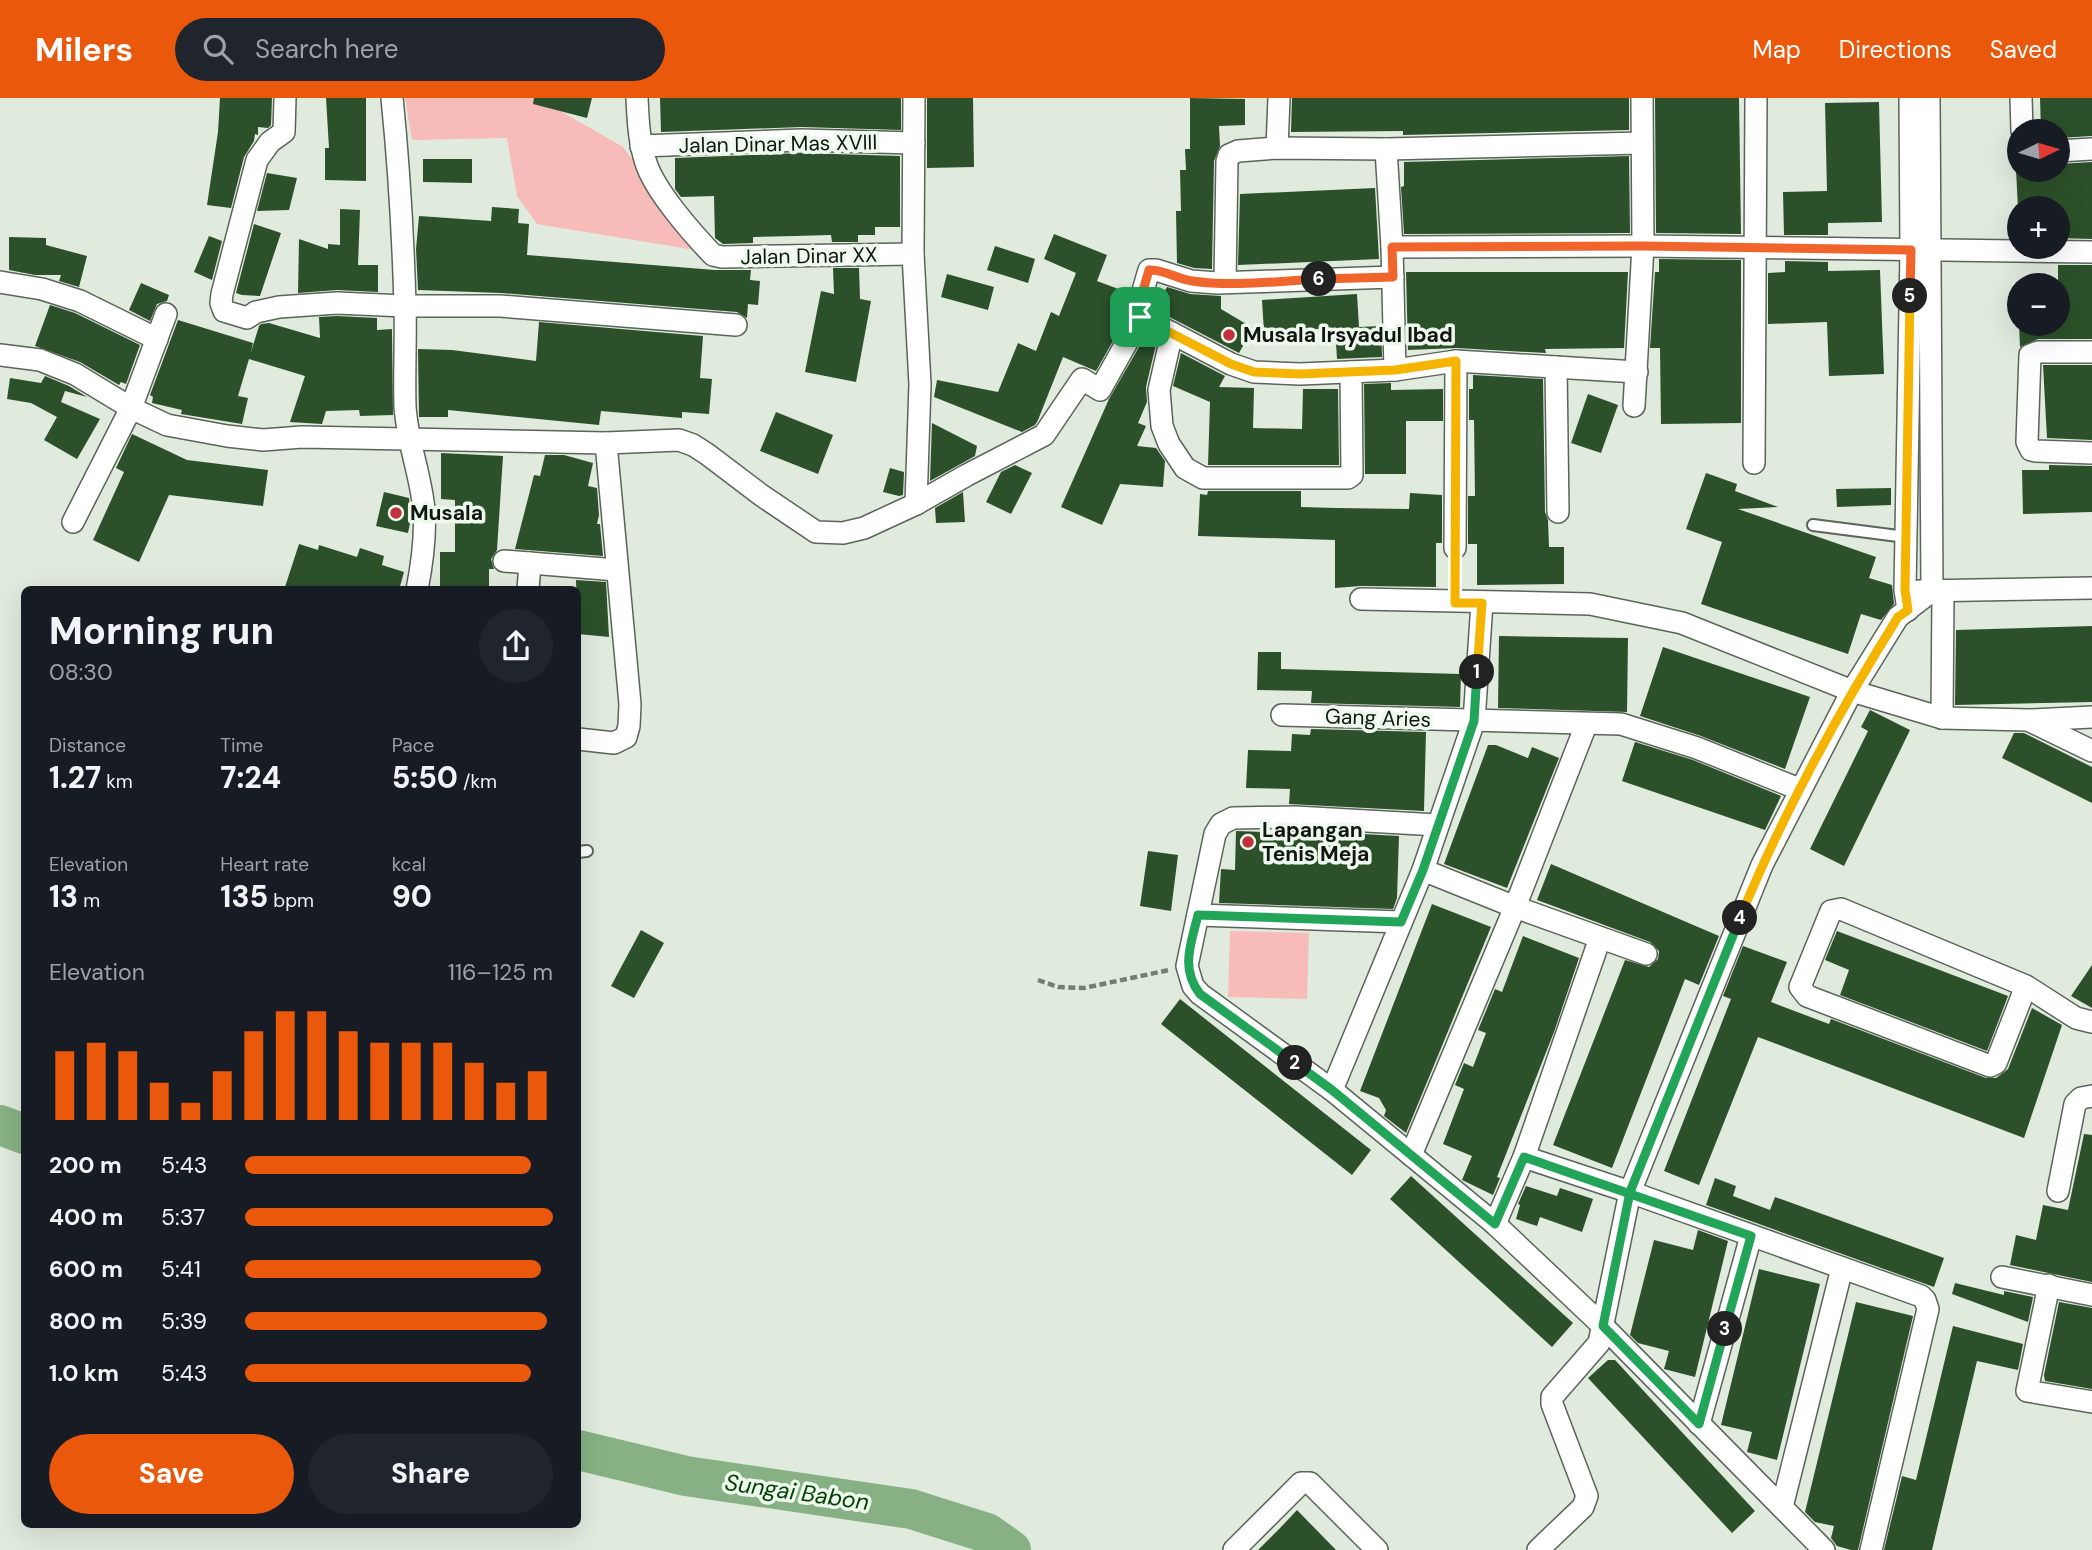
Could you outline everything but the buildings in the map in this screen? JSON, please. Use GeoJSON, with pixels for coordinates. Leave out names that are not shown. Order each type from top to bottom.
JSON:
{"type":"FeatureCollection","features":[{"type":"Feature","properties":{"kind":"street"},"geometry":{"type":"LineString","coordinates":[[285,98],[284,132],[270,142],[257,160],[222,294],[224,311],[247,318],[256,312],[298,304],[500,306],[736,325]]}},
{"type":"Feature","properties":{"kind":"street"},"geometry":{"type":"LineString","coordinates":[[392,98],[405,306],[405,406],[408,440],[414,452],[424,511],[422,565],[418,586]]}},
{"type":"Feature","properties":{"kind":"street"},"geometry":{"type":"LineString","coordinates":[[637,98],[641,146]]}},
{"type":"Feature","properties":{"kind":"street"},"geometry":{"type":"LineString","coordinates":[[914,98],[913,254],[920,384],[916,504]]}},
{"type":"Feature","properties":{"kind":"street"},"geometry":{"type":"LineString","coordinates":[[1277,148],[1279,98]]}},
{"type":"Feature","properties":{"kind":"street"},"geometry":{"type":"LineString","coordinates":[[1634,406],[1643,246],[1642,98]]}},
{"type":"Feature","properties":{"kind":"street"},"geometry":{"type":"LineString","coordinates":[[1754,463],[1756,98]]}},
{"type":"Feature","properties":{"kind":"street"},"geometry":{"type":"LineString","coordinates":[[1910,98],[1921,251],[1942,718]]}},
{"type":"Feature","properties":{"kind":"street"},"geometry":{"type":"LineString","coordinates":[[1538,1550],[1586,1502],[1584,1485],[1551,1401],[1556,1391],[1599,1343],[1630,1192],[1762,866],[1799,789],[1852,691],[1907,600],[1906,537],[1929,98]]}},
{"type":"Feature","properties":{"kind":"street"},"geometry":{"type":"LineString","coordinates":[[2021,98],[2022,119]]}},
{"type":"Feature","properties":{"kind":"street","name":"Jalan Dinar Mas XVIII"},"geometry":{"type":"LineString","coordinates":[[641,146],[801,140],[914,143]]}},
{"type":"Feature","properties":{"kind":"street"},"geometry":{"type":"LineString","coordinates":[[1225,282],[1227,161],[1229,156],[1238,151],[1277,148],[1386,149],[1642,143]]}},
{"type":"Feature","properties":{"kind":"street","name":"Jalan Dinar XX"},"geometry":{"type":"LineString","coordinates":[[641,146],[649,172],[659,188],[713,255],[913,254]]}},
{"type":"Feature","properties":{"kind":"street"},"geometry":{"type":"LineString","coordinates":[[1386,149],[1395,370]]}},
{"type":"Feature","properties":{"kind":"street"},"geometry":{"type":"LineString","coordinates":[[2070,150],[2092,149]]}},
{"type":"Feature","properties":{"kind":"street"},"geometry":{"type":"LineString","coordinates":[[1392,247],[1643,246],[2092,253]]}},
{"type":"Feature","properties":{"kind":"street"},"geometry":{"type":"LineString","coordinates":[[0,355],[40,360],[75,374],[131,408],[167,425],[227,436],[263,440],[302,437],[606,443],[679,440],[693,445],[816,531],[843,533],[864,528],[916,504],[1044,435],[1082,379],[1100,390],[1140,317],[1138,308],[1149,270],[1191,281],[1225,282],[1393,277]]}},
{"type":"Feature","properties":{"kind":"street"},"geometry":{"type":"LineString","coordinates":[[0,282],[41,289],[80,301],[157,339]]}},
{"type":"Feature","properties":{"kind":"street"},"geometry":{"type":"LineString","coordinates":[[74,522],[131,408],[166,314]]}},
{"type":"Feature","properties":{"kind":"street"},"geometry":{"type":"LineString","coordinates":[[1140,317],[1231,364],[1254,372],[1300,374],[1395,370],[1456,361],[1637,372]]}},
{"type":"Feature","properties":{"kind":"street"},"geometry":{"type":"LineString","coordinates":[[1172,333],[1159,390],[1162,426],[1169,444],[1185,468],[1203,478],[1348,478],[1352,475],[1351,372]]}},
{"type":"Feature","properties":{"kind":"street"},"geometry":{"type":"LineString","coordinates":[[2092,352],[2038,352],[2030,355],[2027,442],[2031,450],[2036,451],[2092,453]]}},
{"type":"Feature","properties":{"kind":"street"},"geometry":{"type":"LineString","coordinates":[[1455,548],[1456,361]]}},
{"type":"Feature","properties":{"kind":"street"},"geometry":{"type":"LineString","coordinates":[[1556,367],[1558,512]]}},
{"type":"Feature","properties":{"kind":"street"},"geometry":{"type":"LineString","coordinates":[[581,739],[614,743],[626,737],[629,726],[630,704],[606,443]]}},
{"type":"Feature","properties":{"kind":"street"},"geometry":{"type":"LineString","coordinates":[[504,561],[617,570]]}},
{"type":"Feature","properties":{"kind":"street"},"geometry":{"type":"LineString","coordinates":[[528,586],[530,563]]}},
{"type":"Feature","properties":{"kind":"street"},"geometry":{"type":"LineString","coordinates":[[1907,600],[1937,591],[2092,588]]}},
{"type":"Feature","properties":{"kind":"street"},"geometry":{"type":"LineString","coordinates":[[1361,599],[1590,604],[1682,623],[1852,691],[1942,718],[2028,720],[2092,717]]}},
{"type":"Feature","properties":{"kind":"street"},"geometry":{"type":"LineString","coordinates":[[1332,1090],[1423,870],[1474,721],[1482,603]]}},
{"type":"Feature","properties":{"kind":"street","name":"Gang Aries"},"geometry":{"type":"LineString","coordinates":[[1282,715],[1621,724],[1697,748],[1799,789]]}},
{"type":"Feature","properties":{"kind":"street"},"geometry":{"type":"LineString","coordinates":[[2028,720],[2092,751]]}},
{"type":"Feature","properties":{"kind":"street"},"geometry":{"type":"LineString","coordinates":[[1411,1155],[1516,907],[1586,725]]}},
{"type":"Feature","properties":{"kind":"street"},"geometry":{"type":"LineString","coordinates":[[1438,825],[1296,817],[1233,818],[1221,824],[1215,834],[1187,966],[1194,986],[1200,994],[1332,1090],[1495,1224],[1603,1326],[1824,1550]]}},
{"type":"Feature","properties":{"kind":"street"},"geometry":{"type":"LineString","coordinates":[[1423,870],[1646,954]]}},
{"type":"Feature","properties":{"kind":"street"},"geometry":{"type":"LineString","coordinates":[[2026,986],[1996,1063],[1990,1066],[1807,996],[1800,986],[1831,911],[1841,909],[2026,986],[2076,1018],[2092,1022]]}},
{"type":"Feature","properties":{"kind":"street"},"geometry":{"type":"LineString","coordinates":[[1198,915],[1401,922]]}},
{"type":"Feature","properties":{"kind":"street"},"geometry":{"type":"LineString","coordinates":[[1495,1224],[1524,1157],[1600,938]]}},
{"type":"Feature","properties":{"kind":"street"},"geometry":{"type":"LineString","coordinates":[[2058,1191],[2075,1104],[2081,1098],[2092,1096]]}},
{"type":"Feature","properties":{"kind":"street"},"geometry":{"type":"LineString","coordinates":[[1524,1157],[1921,1296],[1928,1307],[1871,1550]]}},
{"type":"Feature","properties":{"kind":"street"},"geometry":{"type":"LineString","coordinates":[[1699,1424],[1751,1236]]}},
{"type":"Feature","properties":{"kind":"street"},"geometry":{"type":"LineString","coordinates":[[1782,1507],[1842,1268]]}},
{"type":"Feature","properties":{"kind":"street"},"geometry":{"type":"LineString","coordinates":[[2002,1277],[2092,1295]]}},
{"type":"Feature","properties":{"kind":"street"},"geometry":{"type":"LineString","coordinates":[[2049,1285],[2027,1391],[2092,1402]]}},
{"type":"Feature","properties":{"kind":"street"},"geometry":{"type":"LineString","coordinates":[[1234,1550],[1301,1483],[1306,1482],[1375,1549]]}},
{"type":"Feature","properties":{"kind":"lane"},"geometry":{"type":"LineString","coordinates":[[1813,525],[1906,537]]}},
{"type":"Feature","properties":{"kind":"path"},"geometry":{"type":"LineString","coordinates":[[1038,980],[1058,987],[1084,988],[1187,966]]}},
{"type":"Feature","properties":{"kind":"shaded area"},"geometry":{"type":"Polygon","coordinates":[[[405,98],[551,98],[552,106],[623,147],[701,251],[537,224],[517,196],[507,138],[412,140],[405,98]]]}},
{"type":"Feature","properties":{"kind":"shaded area"},"geometry":{"type":"Polygon","coordinates":[[[1230,931],[1309,933],[1307,999],[1228,997],[1230,931]]]}},
{"type":"Feature","properties":{"kind":"waterway","name":"Sungai Babon"},"geometry":{"type":"LineString","coordinates":[[0,1125],[21,1133]]}},
{"type":"Feature","properties":{"kind":"waterway","name":"Sungai Babon"},"geometry":{"type":"LineString","coordinates":[[581,1451],[686,1476],[911,1509],[987,1533],[1011,1550]]}},
{"type":"Feature","properties":{"kind":"place","name":"Musala Irsyadul Ibad"},"geometry":{"type":"Point","coordinates":[1229,335]}},
{"type":"Feature","properties":{"kind":"place","name":"Musala"},"geometry":{"type":"Point","coordinates":[396,513]}},
{"type":"Feature","properties":{"kind":"place","name":"Lapangan Tenis Meja"},"geometry":{"type":"Point","coordinates":[1248,842]}},
{"type":"Feature","properties":{"kind":"route"},"geometry":{"type":"LineString","coordinates":[[1140,317],[1138,308],[1149,270],[1191,281],[1217,283],[1393,277],[1392,247],[1643,246],[1911,250],[1905,590],[1908,610],[1898,617],[1852,691],[1799,789],[1762,866],[1630,1192],[1603,1326],[1699,1424],[1751,1236],[1630,1192],[1524,1157],[1495,1224],[1332,1090],[1200,994],[1189,975],[1187,966],[1198,915],[1401,922],[1423,870],[1474,721],[1482,603],[1455,603],[1456,361],[1395,370],[1300,374],[1254,372],[1231,364],[1140,317]]}}]}
